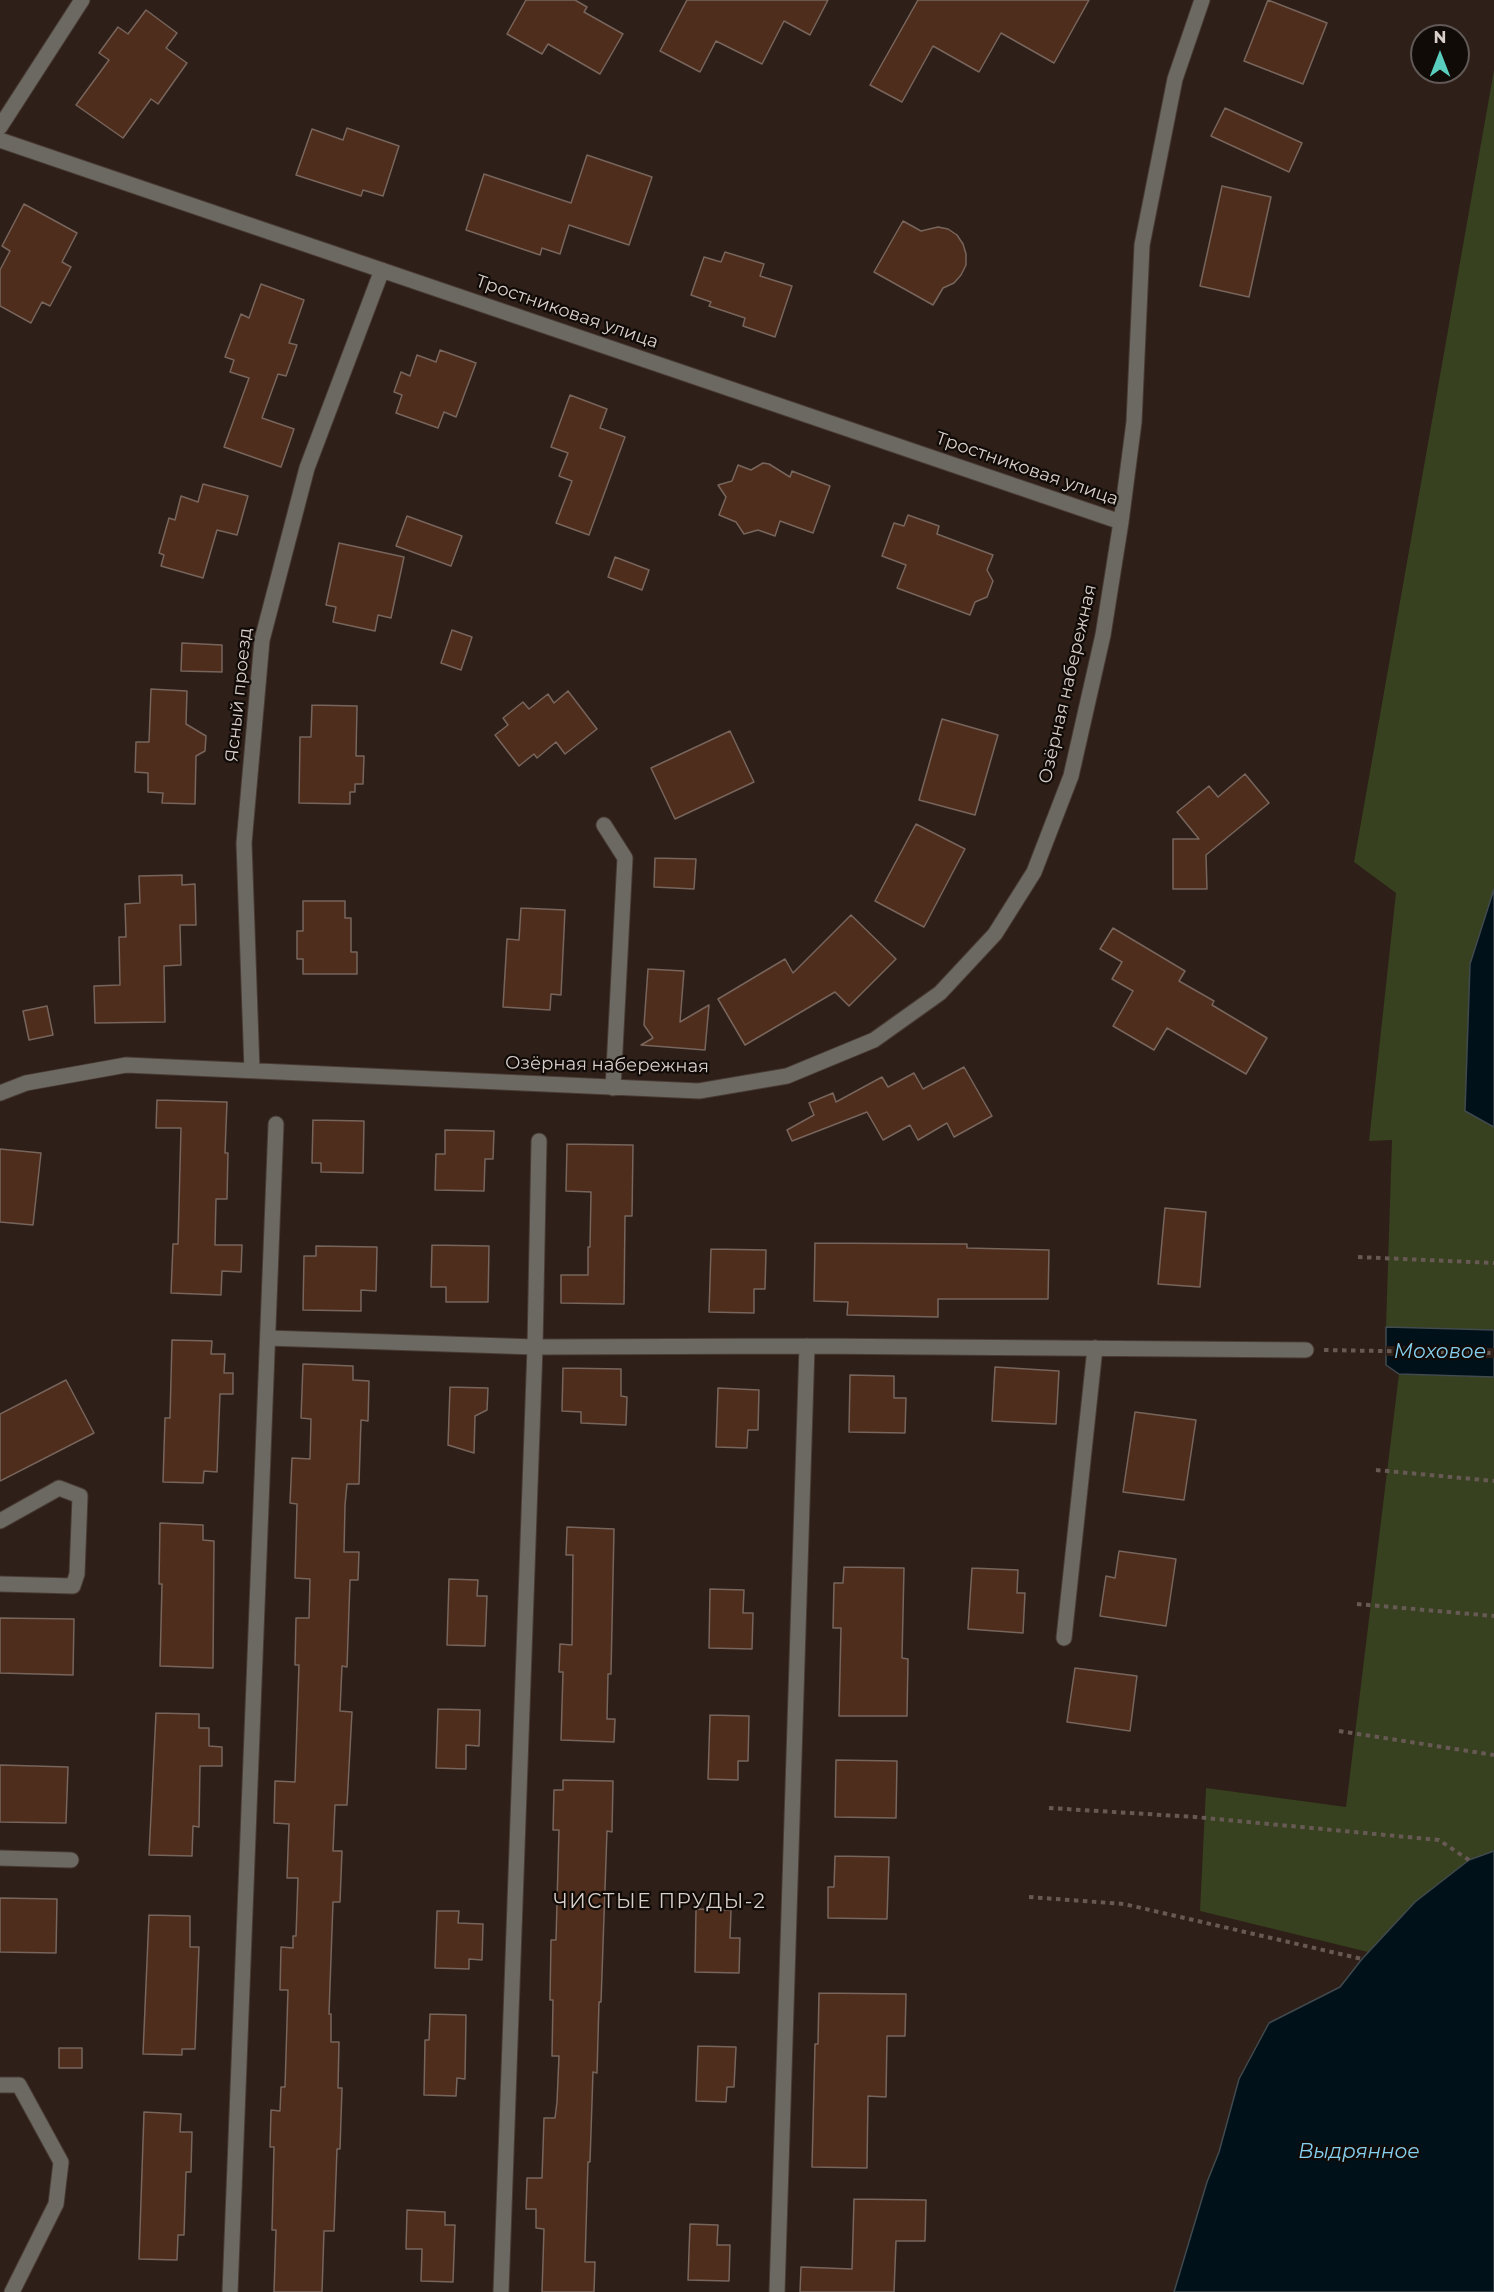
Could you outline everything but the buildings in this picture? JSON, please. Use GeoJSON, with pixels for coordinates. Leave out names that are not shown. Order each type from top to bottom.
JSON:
{"type":"FeatureCollection","features":[{"type":"Feature","properties":{"kind":"street"},"geometry":{"type":"LineString","coordinates":[[0,127],[82,0]]}},
{"type":"Feature","properties":{"kind":"street","name":"Озёрная набережная"},"geometry":{"type":"LineString","coordinates":[[0,1093],[26,1083],[126,1065],[699,1091],[787,1076],[874,1040],[940,993],[995,934],[1034,872],[1071,776],[1103,635],[1121,522],[1134,422],[1142,245],[1175,79],[1202,0]]}},
{"type":"Feature","properties":{"kind":"street","name":"Тростниковая улица"},"geometry":{"type":"LineString","coordinates":[[0,140],[1121,522]]}},
{"type":"Feature","properties":{"kind":"street","name":"Ясный проезд"},"geometry":{"type":"LineString","coordinates":[[252,1070],[244,843],[262,640],[307,468],[382,270]]}},
{"type":"Feature","properties":{"kind":"street"},"geometry":{"type":"LineString","coordinates":[[604,825],[625,858],[613,1088]]}},
{"type":"Feature","properties":{"kind":"street"},"geometry":{"type":"LineString","coordinates":[[230,2292],[276,1124]]}},
{"type":"Feature","properties":{"kind":"street"},"geometry":{"type":"LineString","coordinates":[[501,2292],[535,1347],[539,1141]]}},
{"type":"Feature","properties":{"kind":"street"},"geometry":{"type":"LineString","coordinates":[[268,1338],[535,1347],[807,1346],[1305,1350]]}},
{"type":"Feature","properties":{"kind":"street"},"geometry":{"type":"LineString","coordinates":[[777,2292],[807,1346]]}},
{"type":"Feature","properties":{"kind":"street"},"geometry":{"type":"LineString","coordinates":[[1064,1638],[1095,1348]]}},
{"type":"Feature","properties":{"kind":"street"},"geometry":{"type":"LineString","coordinates":[[0,1521],[59,1488],[80,1496],[77,1574],[73,1586],[0,1584]]}},
{"type":"Feature","properties":{"kind":"street"},"geometry":{"type":"LineString","coordinates":[[0,1858],[71,1860]]}},
{"type":"Feature","properties":{"kind":"street"},"geometry":{"type":"LineString","coordinates":[[0,2085],[19,2085],[61,2162],[56,2204],[12,2292]]}},
{"type":"Feature","properties":{"kind":"path"},"geometry":{"type":"LineString","coordinates":[[1358,1257],[1494,1263]]}},
{"type":"Feature","properties":{"kind":"path"},"geometry":{"type":"LineString","coordinates":[[1305,1350],[1494,1353]]}},
{"type":"Feature","properties":{"kind":"path"},"geometry":{"type":"LineString","coordinates":[[1376,1470],[1494,1480]]}},
{"type":"Feature","properties":{"kind":"path"},"geometry":{"type":"LineString","coordinates":[[1357,1604],[1494,1616]]}},
{"type":"Feature","properties":{"kind":"path"},"geometry":{"type":"LineString","coordinates":[[1339,1731],[1494,1755]]}},
{"type":"Feature","properties":{"kind":"path"},"geometry":{"type":"LineString","coordinates":[[1049,1808],[1195,1817],[1438,1840],[1469,1860]]}},
{"type":"Feature","properties":{"kind":"path"},"geometry":{"type":"LineString","coordinates":[[1029,1897],[1124,1904],[1362,1959]]}},
{"type":"Feature","properties":{"kind":"green space"},"geometry":{"type":"Polygon","coordinates":[[[1494,70],[1494,889],[1470,964],[1465,1111],[1494,1127],[1494,1330],[1386,1327],[1392,1140],[1369,1141],[1396,893],[1354,862],[1494,70]]]}},
{"type":"Feature","properties":{"kind":"green space"},"geometry":{"type":"Polygon","coordinates":[[[1399,1374],[1494,1377],[1494,1851],[1469,1860],[1415,1902],[1368,1952],[1200,1911],[1206,1788],[1346,1807],[1399,1374]]]}},
{"type":"Feature","properties":{"kind":"water"},"geometry":{"type":"Polygon","coordinates":[[[1494,889],[1494,1127],[1465,1111],[1470,964],[1494,889]]]}},
{"type":"Feature","properties":{"kind":"water","name":"Моховое"},"geometry":{"type":"Polygon","coordinates":[[[1386,1327],[1494,1330],[1494,1377],[1399,1374],[1386,1365],[1386,1327]]]}},
{"type":"Feature","properties":{"kind":"water","name":"Выдрянное"},"geometry":{"type":"Polygon","coordinates":[[[1494,1851],[1494,2292],[1174,2292],[1207,2182],[1219,2152],[1239,2079],[1269,2023],[1340,1987],[1362,1959],[1415,1902],[1469,1860],[1494,1851]]]}},
{"type":"Feature","properties":{"kind":"pier"},"geometry":{"type":"Polygon","coordinates":[[[1386,1346],[1494,1348],[1494,1358],[1386,1356],[1386,1346]]]}},
{"type":"Feature","properties":{"kind":"district","name":"ЧИСТЫЕ ПРУДЫ-2"},"geometry":{"type":"Point","coordinates":[660,1902]}}]}
